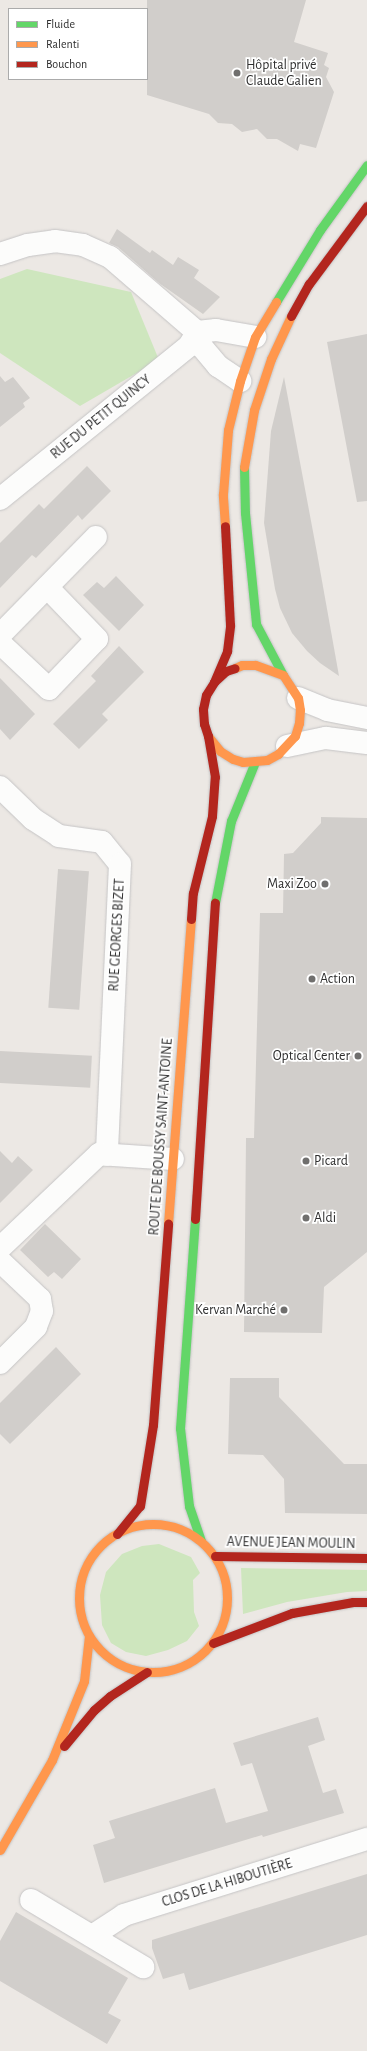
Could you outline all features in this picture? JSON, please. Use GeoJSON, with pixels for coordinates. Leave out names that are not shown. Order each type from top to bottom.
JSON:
{"type":"FeatureCollection","features":[{"type":"Feature","properties":{"kind":"main road"},"geometry":{"type":"LineString","coordinates":[[367,165],[320,230],[255,337],[240,381],[228,430],[222,494],[230,626],[227,651],[214,682],[206,695],[203,709],[204,724],[208,736],[220,750],[233,759],[243,762],[255,762],[272,757],[287,746],[295,736],[299,723],[300,710],[298,698],[283,675],[256,624],[251,588],[245,513],[244,460],[254,410],[271,359],[289,319],[309,284],[367,206]]}},
{"type":"Feature","properties":{"kind":"main road"},"geometry":{"type":"LineString","coordinates":[[214,682],[226,671],[242,665],[255,665],[283,675]]}},
{"type":"Feature","properties":{"kind":"main road","name":"ROUTE DE BOUSSY SAINT-ANTOINE"},"geometry":{"type":"LineString","coordinates":[[117,1534],[140,1506],[150,1453],[193,892],[212,816],[215,777],[208,736]]}},
{"type":"Feature","properties":{"kind":"main road"},"geometry":{"type":"LineString","coordinates":[[200,1541],[189,1506],[180,1428],[206,1058],[215,895],[231,821],[255,762]]}},
{"type":"Feature","properties":{"kind":"main road"},"geometry":{"type":"LineString","coordinates":[[151,1524],[169,1526],[186,1531],[200,1541],[215,1556],[225,1577],[228,1600],[224,1623],[213,1643],[196,1660],[181,1668],[164,1672],[146,1672],[124,1667],[104,1654],[89,1636],[82,1619],[79,1601],[80,1583],[86,1567],[94,1553],[105,1542],[117,1534],[133,1527],[151,1524]]}},
{"type":"Feature","properties":{"kind":"main road","name":"AVENUE JEAN MOULIN"},"geometry":{"type":"LineString","coordinates":[[215,1556],[367,1558]]}},
{"type":"Feature","properties":{"kind":"main road"},"geometry":{"type":"LineString","coordinates":[[213,1643],[292,1613],[353,1602],[367,1602]]}},
{"type":"Feature","properties":{"kind":"main road"},"geometry":{"type":"LineString","coordinates":[[0,1850],[52,1760],[84,1681],[89,1636]]}},
{"type":"Feature","properties":{"kind":"main road"},"geometry":{"type":"LineString","coordinates":[[52,1760],[94,1710],[110,1696],[146,1672]]}},
{"type":"Feature","properties":{"kind":"street"},"geometry":{"type":"LineString","coordinates":[[0,254],[28,245],[55,241],[83,245],[110,257],[197,332],[202,347],[218,366],[240,381]]}},
{"type":"Feature","properties":{"kind":"street"},"geometry":{"type":"LineString","coordinates":[[197,332],[216,330],[255,337]]}},
{"type":"Feature","properties":{"kind":"street","name":"RUE DU PETIT QUINCY"},"geometry":{"type":"LineString","coordinates":[[0,499],[189,346],[197,332]]}},
{"type":"Feature","properties":{"kind":"street"},"geometry":{"type":"LineString","coordinates":[[0,635],[96,537]]}},
{"type":"Feature","properties":{"kind":"street"},"geometry":{"type":"LineString","coordinates":[[0,643],[48,689],[97,640],[47,587]]}},
{"type":"Feature","properties":{"kind":"street"},"geometry":{"type":"LineString","coordinates":[[298,698],[327,710],[367,718]]}},
{"type":"Feature","properties":{"kind":"street"},"geometry":{"type":"LineString","coordinates":[[287,746],[326,738],[367,743]]}},
{"type":"Feature","properties":{"kind":"street","name":"RUE GEORGES BIZET"},"geometry":{"type":"LineString","coordinates":[[0,787],[33,819],[59,836],[102,842],[120,864],[107,1155]]}},
{"type":"Feature","properties":{"kind":"street"},"geometry":{"type":"LineString","coordinates":[[0,1248],[99,1154],[173,1159]]}},
{"type":"Feature","properties":{"kind":"street"},"geometry":{"type":"LineString","coordinates":[[0,1261],[40,1299],[42,1311],[36,1327],[0,1364]]}},
{"type":"Feature","properties":{"kind":"street","name":"CLOS DE LA HIBOUTIÈRE"},"geometry":{"type":"LineString","coordinates":[[92,1936],[124,1914],[367,1839]]}},
{"type":"Feature","properties":{"kind":"street"},"geometry":{"type":"LineString","coordinates":[[31,1900],[143,1967]]}},
{"type":"Feature","properties":{"kind":"green space"},"geometry":{"type":"Polygon","coordinates":[[[27,269],[131,292],[159,360],[80,406],[0,353],[0,279],[27,269]]]}},
{"type":"Feature","properties":{"kind":"green space"},"geometry":{"type":"Polygon","coordinates":[[[159,1544],[191,1557],[200,1573],[193,1580],[194,1612],[199,1626],[187,1641],[168,1650],[146,1656],[126,1652],[111,1643],[102,1625],[100,1595],[106,1572],[122,1554],[142,1546],[159,1544]]]}},
{"type":"Feature","properties":{"kind":"green space"},"geometry":{"type":"Polygon","coordinates":[[[241,1568],[367,1570],[367,1591],[347,1592],[287,1602],[243,1614],[241,1568]]]}},
{"type":"Feature","properties":{"kind":"building","name":"Hôpital privé Claude Galien"},"geometry":{"type":"Polygon","coordinates":[[[147,0],[306,0],[294,42],[328,53],[324,65],[329,68],[326,77],[334,92],[316,148],[300,144],[298,151],[277,139],[267,139],[257,129],[242,132],[232,124],[218,123],[209,114],[147,95],[147,0]]]}},
{"type":"Feature","properties":{"kind":"building"},"geometry":{"type":"Polygon","coordinates":[[[117,229],[150,253],[152,250],[173,265],[178,257],[199,270],[194,278],[220,297],[203,314],[159,283],[118,247],[109,243],[117,229]]]}},
{"type":"Feature","properties":{"kind":"building"},"geometry":{"type":"Polygon","coordinates":[[[367,334],[367,501],[357,502],[327,342],[367,334]]]}},
{"type":"Feature","properties":{"kind":"building"},"geometry":{"type":"Polygon","coordinates":[[[0,376],[5,382],[13,377],[30,398],[23,403],[25,407],[0,427],[0,376]]]}},
{"type":"Feature","properties":{"kind":"building"},"geometry":{"type":"Polygon","coordinates":[[[284,377],[339,676],[320,663],[307,651],[292,633],[280,608],[275,589],[264,523],[271,431],[284,377]]]}},
{"type":"Feature","properties":{"kind":"building"},"geometry":{"type":"Polygon","coordinates":[[[87,466],[111,491],[82,520],[78,515],[36,558],[32,555],[0,588],[0,543],[39,504],[44,509],[87,466]]]}},
{"type":"Feature","properties":{"kind":"building"},"geometry":{"type":"Polygon","coordinates":[[[116,576],[144,605],[119,631],[83,595],[97,582],[104,588],[116,576]]]}},
{"type":"Feature","properties":{"kind":"building"},"geometry":{"type":"Polygon","coordinates":[[[119,646],[144,672],[102,714],[108,720],[79,749],[53,724],[96,681],[91,676],[119,646]]]}},
{"type":"Feature","properties":{"kind":"building"},"geometry":{"type":"Polygon","coordinates":[[[0,678],[35,714],[10,740],[0,729],[0,678]]]}},
{"type":"Feature","properties":{"kind":"building"},"geometry":{"type":"Polygon","coordinates":[[[321,817],[367,818],[367,1252],[324,1287],[322,1333],[244,1332],[246,1138],[254,1138],[260,913],[283,913],[284,854],[293,853],[321,823],[321,817]]]}},
{"type":"Feature","properties":{"kind":"building"},"geometry":{"type":"Polygon","coordinates":[[[58,869],[89,871],[79,1010],[48,1008],[58,869]]]}},
{"type":"Feature","properties":{"kind":"building"},"geometry":{"type":"Polygon","coordinates":[[[0,1051],[92,1056],[90,1088],[0,1083],[0,1051]]]}},
{"type":"Feature","properties":{"kind":"building"},"geometry":{"type":"Polygon","coordinates":[[[0,1151],[12,1163],[18,1156],[33,1170],[0,1203],[0,1151]]]}},
{"type":"Feature","properties":{"kind":"building"},"geometry":{"type":"Polygon","coordinates":[[[45,1224],[81,1259],[62,1279],[54,1272],[48,1277],[20,1250],[45,1224]]]}},
{"type":"Feature","properties":{"kind":"building"},"geometry":{"type":"Polygon","coordinates":[[[56,1347],[81,1374],[10,1444],[0,1434],[0,1403],[56,1347]]]}},
{"type":"Feature","properties":{"kind":"building"},"geometry":{"type":"Polygon","coordinates":[[[230,1378],[279,1378],[279,1397],[344,1464],[367,1464],[367,1514],[285,1513],[284,1479],[263,1455],[228,1454],[230,1378]]]}},
{"type":"Feature","properties":{"kind":"building"},"geometry":{"type":"Polygon","coordinates":[[[318,1717],[325,1740],[308,1746],[323,1793],[336,1789],[344,1813],[263,1837],[262,1835],[104,1883],[93,1845],[115,1838],[109,1821],[215,1788],[226,1823],[268,1811],[252,1763],[241,1766],[233,1743],[318,1717]]]}},
{"type":"Feature","properties":{"kind":"building"},"geometry":{"type":"Polygon","coordinates":[[[367,1874],[367,1935],[189,1990],[184,1973],[163,1979],[152,1948],[152,1940],[367,1874]]]}},
{"type":"Feature","properties":{"kind":"building"},"geometry":{"type":"Polygon","coordinates":[[[16,1912],[128,1978],[108,2013],[121,2020],[107,2044],[0,1981],[0,1941],[16,1912]]]}},
{"type":"Feature","properties":{"kind":"traffic: fast"},"geometry":{"type":"LineString","coordinates":[[276,302],[320,230],[367,165]]}},
{"type":"Feature","properties":{"kind":"traffic: fast"},"geometry":{"type":"LineString","coordinates":[[244,467],[245,513],[256,624],[283,675]]}},
{"type":"Feature","properties":{"kind":"traffic: fast"},"geometry":{"type":"LineString","coordinates":[[215,903],[231,821],[255,762]]}},
{"type":"Feature","properties":{"kind":"traffic: fast"},"geometry":{"type":"LineString","coordinates":[[195,1219],[180,1428],[189,1506],[201,1541]]}},
{"type":"Feature","properties":{"kind":"traffic: slow"},"geometry":{"type":"LineString","coordinates":[[225,526],[223,494],[228,430],[240,381],[255,337],[276,302]]}},
{"type":"Feature","properties":{"kind":"traffic: slow"},"geometry":{"type":"LineString","coordinates":[[244,467],[254,410],[271,359],[291,316]]}},
{"type":"Feature","properties":{"kind":"traffic: slow"},"geometry":{"type":"LineString","coordinates":[[208,736],[220,751],[233,759],[243,762],[267,760],[278,754],[295,736],[299,723],[300,710],[298,698],[283,675],[255,665],[242,665],[235,668]]}},
{"type":"Feature","properties":{"kind":"traffic: slow"},"geometry":{"type":"LineString","coordinates":[[168,1224],[191,919]]}},
{"type":"Feature","properties":{"kind":"traffic: slow"},"geometry":{"type":"LineString","coordinates":[[160,1524],[174,1527],[194,1536],[210,1551],[215,1557],[224,1577],[227,1598],[226,1612],[218,1633],[215,1639],[200,1655],[194,1660],[174,1669],[160,1672],[146,1672],[132,1669],[112,1660],[91,1639],[80,1612],[79,1591],[82,1577],[91,1557],[112,1536],[139,1525],[160,1524]]}},
{"type":"Feature","properties":{"kind":"traffic: slow"},"geometry":{"type":"LineString","coordinates":[[0,1850],[52,1760],[84,1681],[89,1636]]}},
{"type":"Feature","properties":{"kind":"traffic: jam"},"geometry":{"type":"LineString","coordinates":[[291,316],[309,284],[367,206]]}},
{"type":"Feature","properties":{"kind":"traffic: jam"},"geometry":{"type":"LineString","coordinates":[[214,682],[227,651],[230,625],[225,526]]}},
{"type":"Feature","properties":{"kind":"traffic: jam"},"geometry":{"type":"LineString","coordinates":[[191,919],[193,893],[212,816],[215,777],[208,736],[204,724],[203,709],[206,695],[214,682],[226,671],[235,668]]}},
{"type":"Feature","properties":{"kind":"traffic: jam"},"geometry":{"type":"LineString","coordinates":[[195,1219],[215,903]]}},
{"type":"Feature","properties":{"kind":"traffic: jam"},"geometry":{"type":"LineString","coordinates":[[117,1534],[140,1506],[153,1425],[168,1224]]}},
{"type":"Feature","properties":{"kind":"traffic: jam"},"geometry":{"type":"LineString","coordinates":[[215,1556],[367,1558]]}},
{"type":"Feature","properties":{"kind":"traffic: jam"},"geometry":{"type":"LineString","coordinates":[[213,1643],[292,1613],[353,1602],[367,1602]]}},
{"type":"Feature","properties":{"kind":"traffic: jam"},"geometry":{"type":"LineString","coordinates":[[64,1746],[94,1710],[110,1696],[147,1672]]}},
{"type":"Feature","properties":{"kind":"place","name":"Hôpital privé Claude Galien"},"geometry":{"type":"Point","coordinates":[237,73]}},
{"type":"Feature","properties":{"kind":"place","name":"Maxi Zoo"},"geometry":{"type":"Point","coordinates":[325,884]}},
{"type":"Feature","properties":{"kind":"place","name":"Action"},"geometry":{"type":"Point","coordinates":[312,979]}},
{"type":"Feature","properties":{"kind":"place","name":"Optical Center"},"geometry":{"type":"Point","coordinates":[358,1056]}},
{"type":"Feature","properties":{"kind":"place","name":"Picard"},"geometry":{"type":"Point","coordinates":[306,1161]}},
{"type":"Feature","properties":{"kind":"place","name":"Aldi"},"geometry":{"type":"Point","coordinates":[306,1218]}},
{"type":"Feature","properties":{"kind":"place","name":"Kervan Marché"},"geometry":{"type":"Point","coordinates":[284,1310]}}]}
